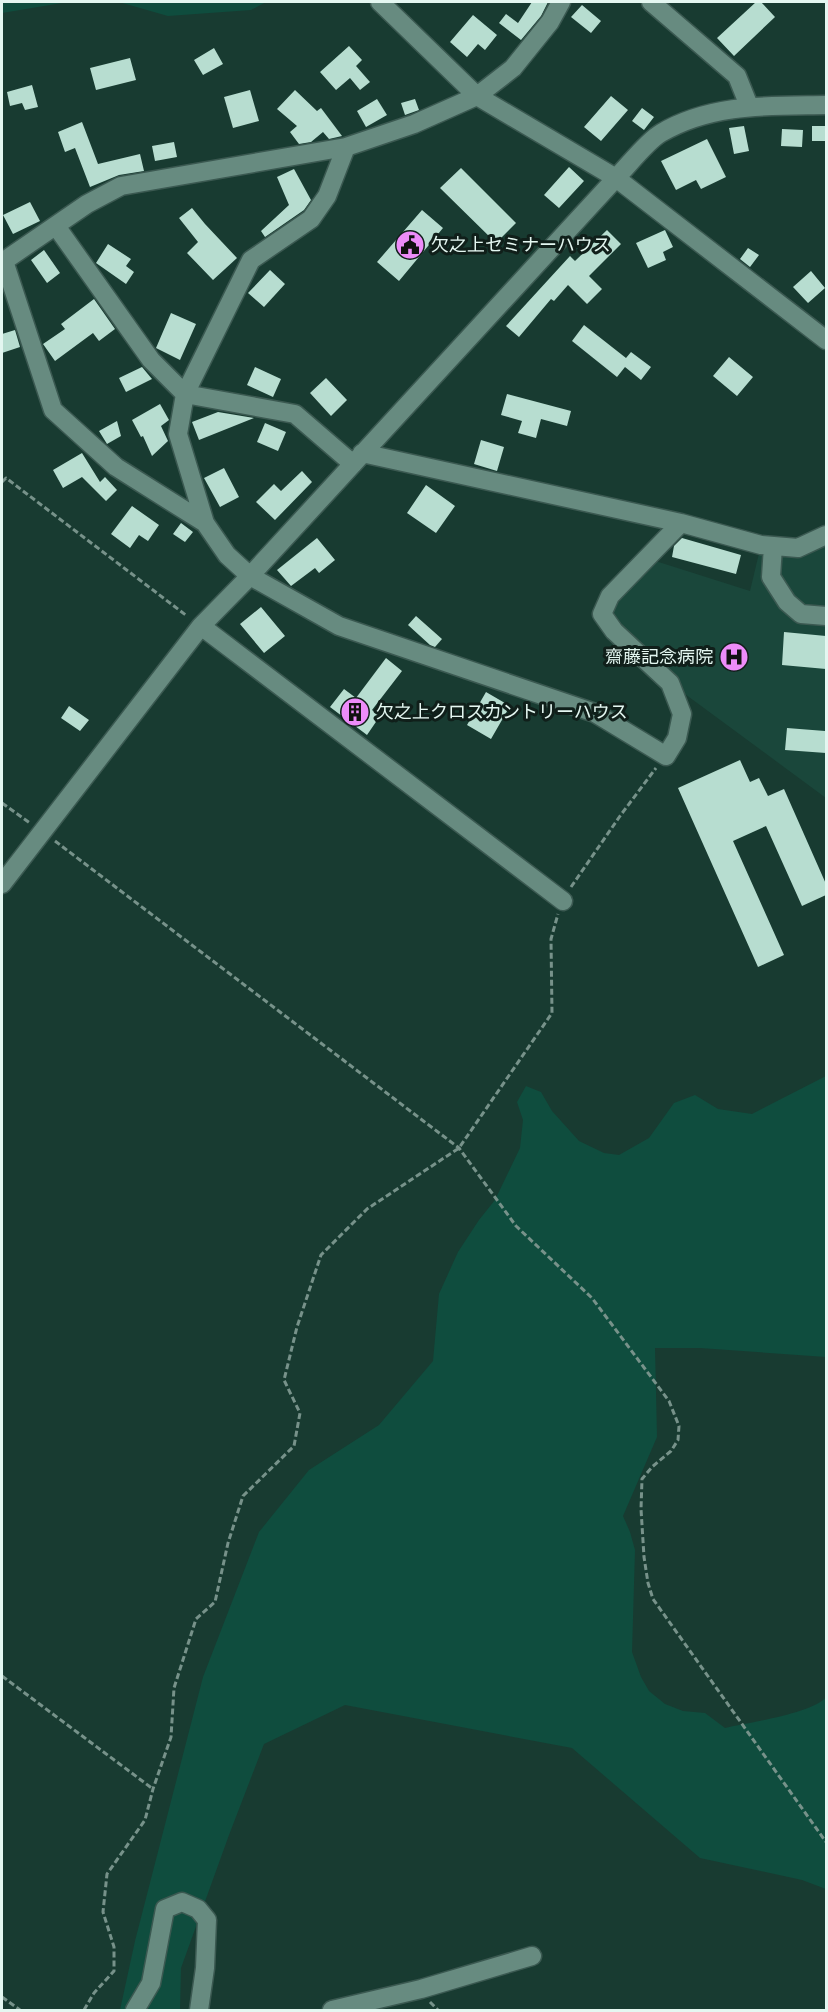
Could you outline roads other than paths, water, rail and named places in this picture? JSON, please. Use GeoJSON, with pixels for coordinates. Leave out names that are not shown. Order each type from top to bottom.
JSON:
{"type":"FeatureCollection","features":[{"type":"Feature","properties":{"kind":"street"},"geometry":{"type":"LineString","coordinates":[[380,2],[477,96],[616,178],[826,340]]}},
{"type":"Feature","properties":{"kind":"street"},"geometry":{"type":"LineString","coordinates":[[206,523],[116,467],[53,410],[3,259],[87,204],[121,186],[346,147],[414,124],[477,96],[513,68],[550,22],[561,2]]}},
{"type":"Feature","properties":{"kind":"street"},"geometry":{"type":"LineString","coordinates":[[651,2],[737,76],[749,106]]}},
{"type":"Feature","properties":{"kind":"street"},"geometry":{"type":"LineString","coordinates":[[2,884],[201,626],[250,576],[616,178],[660,134],[702,114],[749,106],[826,105]]}},
{"type":"Feature","properties":{"kind":"street"},"geometry":{"type":"LineString","coordinates":[[346,147],[327,196],[311,219],[251,260],[185,394],[178,434],[206,523],[227,555],[250,576],[339,626],[595,713],[666,756],[677,738],[682,714],[670,683],[614,632],[602,614],[610,596],[681,523]]}},
{"type":"Feature","properties":{"kind":"street"},"geometry":{"type":"LineString","coordinates":[[56,226],[151,360],[185,394],[295,414],[357,459],[681,523],[760,545],[798,548],[826,535]]}},
{"type":"Feature","properties":{"kind":"street"},"geometry":{"type":"LineString","coordinates":[[773,546],[771,577],[787,602],[801,614],[826,616]]}},
{"type":"Feature","properties":{"kind":"street"},"geometry":{"type":"LineString","coordinates":[[201,626],[563,901]]}},
{"type":"Feature","properties":{"kind":"street"},"geometry":{"type":"LineString","coordinates":[[135,2010],[151,1983],[165,1909],[182,1902],[198,1909],[207,1920],[205,1968],[199,2010]]}},
{"type":"Feature","properties":{"kind":"street"},"geometry":{"type":"LineString","coordinates":[[332,2010],[421,1989],[532,1956]]}},
{"type":"Feature","properties":{"kind":"place","name":"欠之上セミナーハウス"},"geometry":{"type":"Point","coordinates":[410,245]}},
{"type":"Feature","properties":{"kind":"place","name":"齋藤記念病院"},"geometry":{"type":"Point","coordinates":[734,657]}},
{"type":"Feature","properties":{"kind":"place","name":"欠之上クロスカントリーハウス"},"geometry":{"type":"Point","coordinates":[355,712]}}]}
